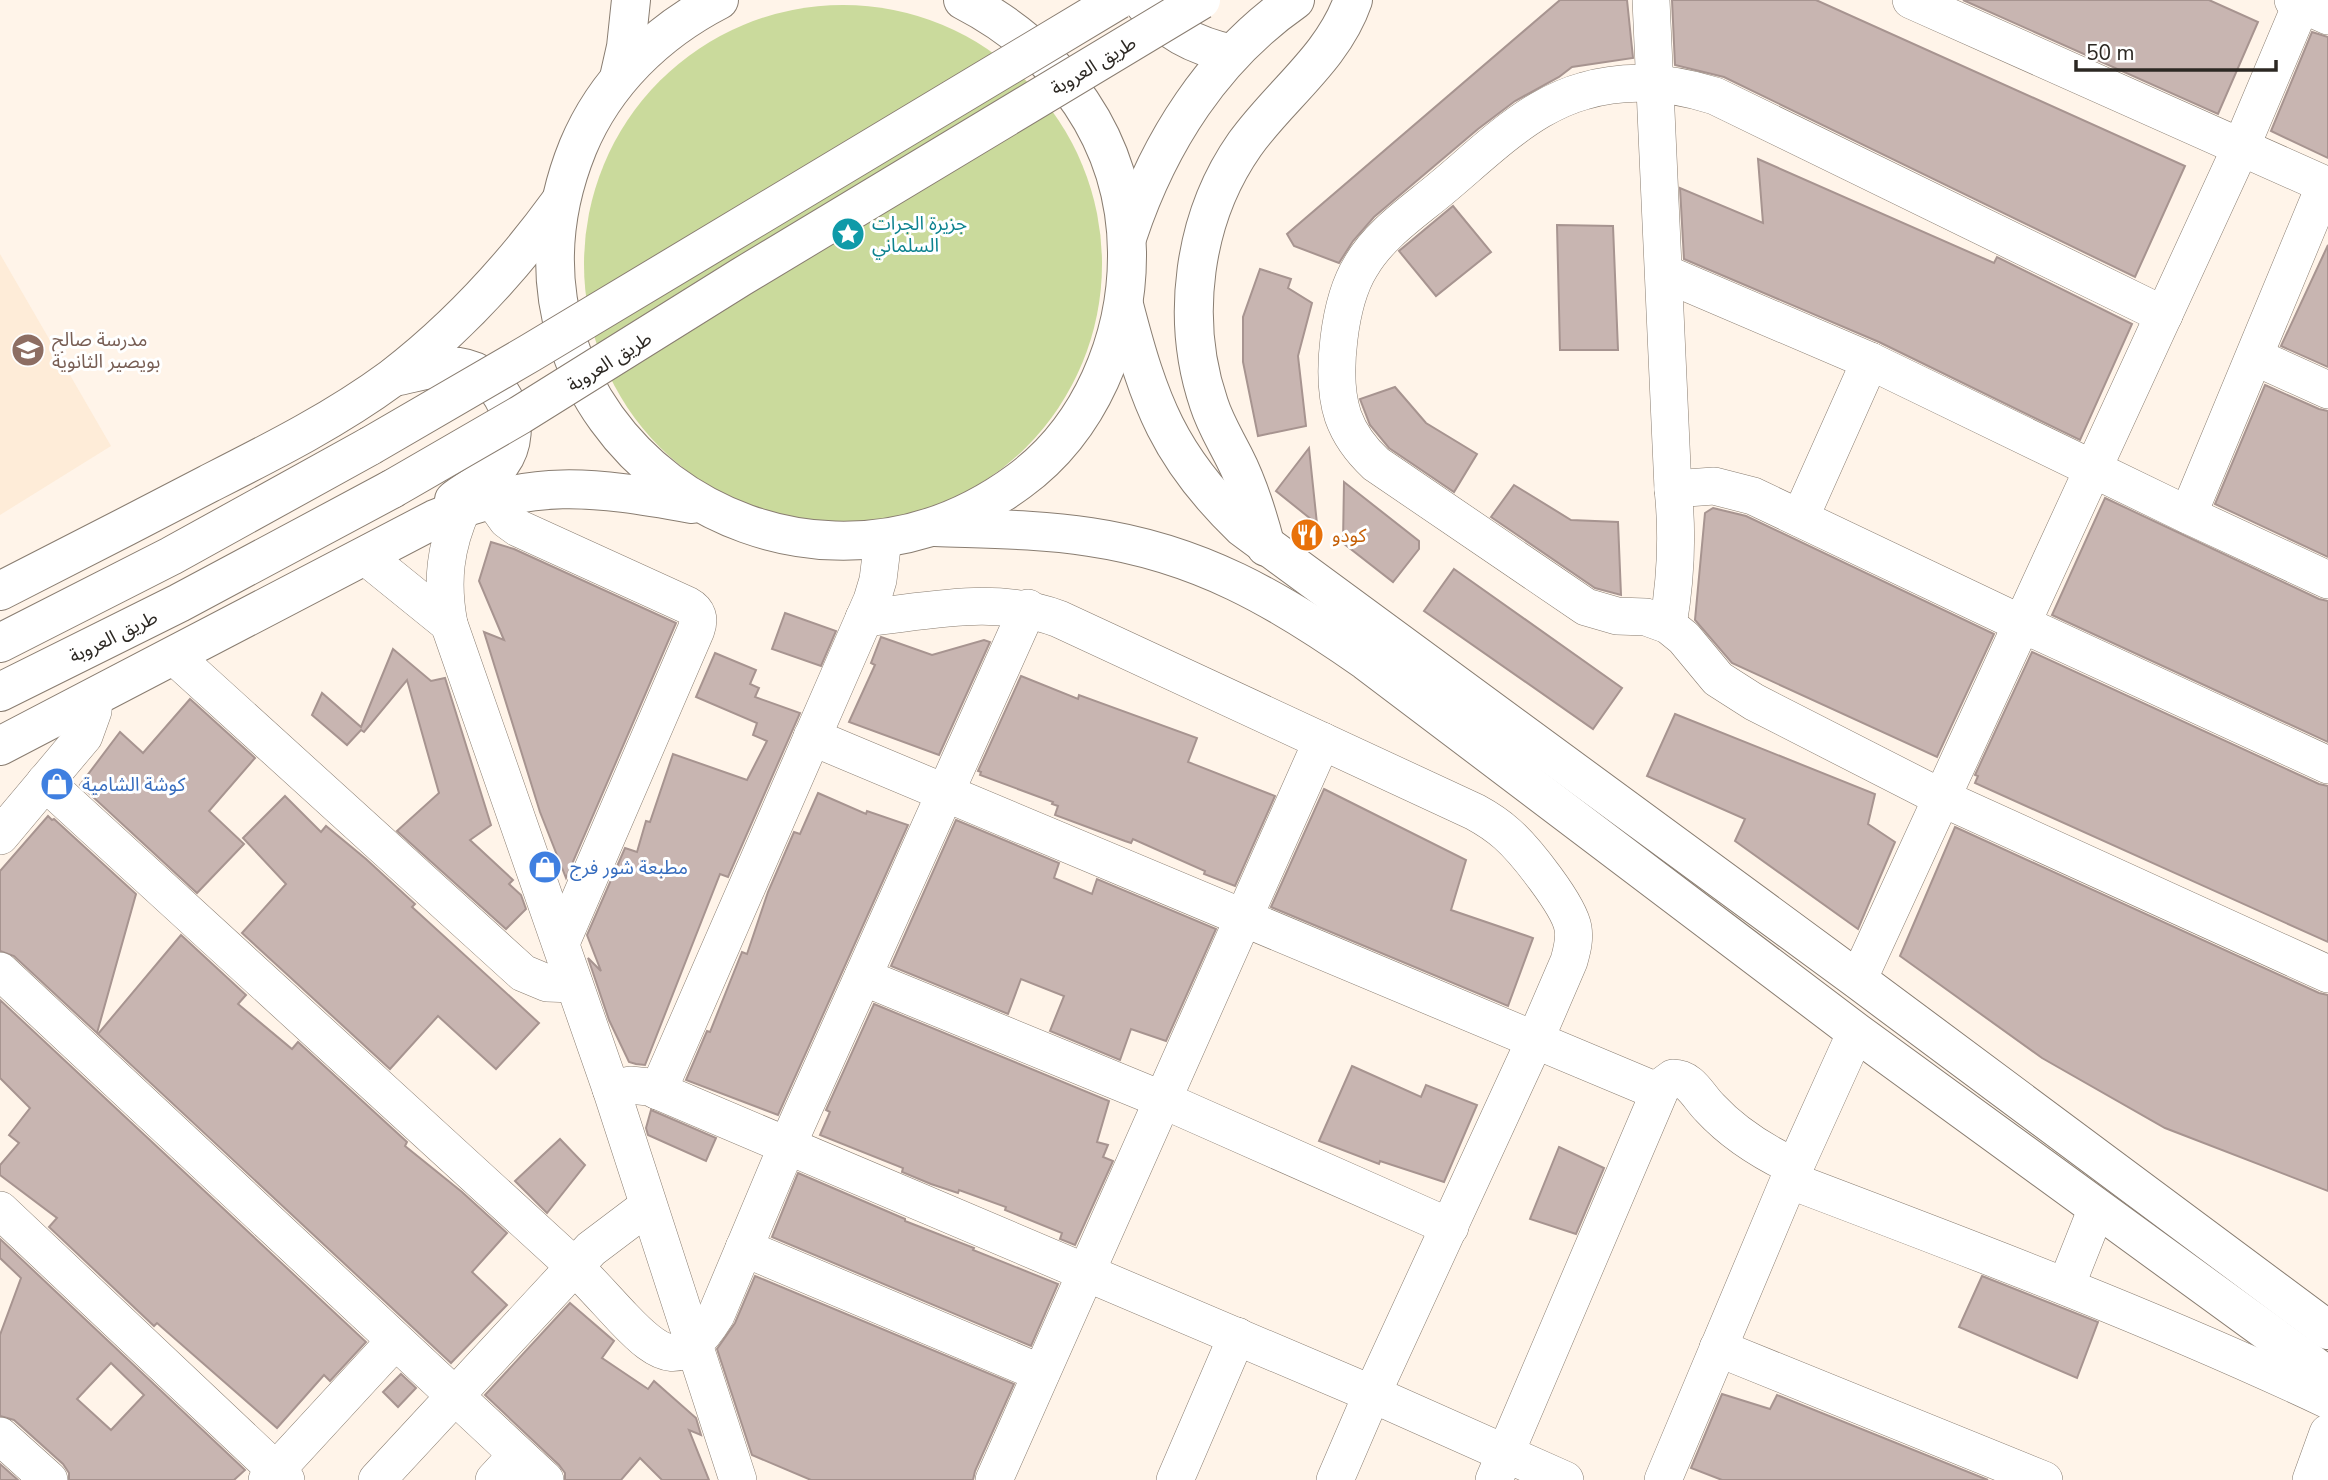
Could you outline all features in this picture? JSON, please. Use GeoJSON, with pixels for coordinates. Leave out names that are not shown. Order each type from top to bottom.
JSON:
{"type":"FeatureCollection","features":[{"type":"Feature","properties":{"kind":"main road"},"geometry":{"type":"LineString","coordinates":[[619,78],[626,47],[631,0]]}},
{"type":"Feature","properties":{"kind":"main road"},"geometry":{"type":"LineString","coordinates":[[719,0],[668,31],[642,53],[619,78],[599,106],[583,136],[570,167],[557,232],[557,276],[566,330],[576,361],[596,400],[627,445],[659,475],[704,506],[732,520],[791,537],[821,541],[883,539],[935,527],[967,514],[996,497],[1024,477],[1071,429],[1100,380],[1116,337],[1128,271],[1127,237],[1123,203],[1101,138],[1066,80],[1043,55],[1017,32],[963,0]]}},
{"type":"Feature","properties":{"kind":"main road"},"geometry":{"type":"LineString","coordinates":[[0,643],[171,556],[530,354],[1118,0]]}},
{"type":"Feature","properties":{"kind":"main road"},"geometry":{"type":"LineString","coordinates":[[1141,0],[1172,32],[1191,42],[1232,54]]}},
{"type":"Feature","properties":{"kind":"main road","name":"طريق العروبة"},"geometry":{"type":"LineString","coordinates":[[0,692],[180,603],[392,489],[520,415],[753,270],[1201,0]]}},
{"type":"Feature","properties":{"kind":"main road"},"geometry":{"type":"LineString","coordinates":[[1127,237],[1140,198],[1170,136],[1232,54],[1259,28],[1295,0]]}},
{"type":"Feature","properties":{"kind":"main road"},"geometry":{"type":"LineString","coordinates":[[1266,547],[1247,486],[1218,429],[1200,374],[1194,318],[1198,262],[1209,216],[1244,145],[1333,41],[1345,22],[1353,0]]}},
{"type":"Feature","properties":{"kind":"main road"},"geometry":{"type":"LineString","coordinates":[[0,591],[298,438],[392,377],[455,324],[484,295],[538,233],[562,200]]}},
{"type":"Feature","properties":{"kind":"main road"},"geometry":{"type":"LineString","coordinates":[[1124,304],[1144,379],[1168,435],[1214,500],[1243,528],[1858,980],[2328,1331]]}},
{"type":"Feature","properties":{"kind":"main road"},"geometry":{"type":"LineString","coordinates":[[392,377],[446,367],[474,371],[498,389],[506,401],[511,416],[511,439],[502,461],[493,473],[456,498],[463,508]]}},
{"type":"Feature","properties":{"kind":"main road"},"geometry":{"type":"LineString","coordinates":[[0,746],[365,556],[463,508],[521,492],[581,488],[704,506]]}},
{"type":"Feature","properties":{"kind":"main road"},"geometry":{"type":"LineString","coordinates":[[935,527],[1053,532],[1128,544],[1200,566],[1269,597],[1301,616],[1366,662],[1856,1032],[2328,1376]]}},
{"type":"Feature","properties":{"kind":"street"},"geometry":{"type":"LineString","coordinates":[[1651,0],[1677,530],[1668,625]]}},
{"type":"Feature","properties":{"kind":"street"},"geometry":{"type":"LineString","coordinates":[[1911,0],[2327,186],[2188,515]]}},
{"type":"Feature","properties":{"kind":"street"},"geometry":{"type":"LineString","coordinates":[[1858,980],[2306,5]]}},
{"type":"Feature","properties":{"kind":"street"},"geometry":{"type":"LineString","coordinates":[[2164,315],[1714,96],[1655,83],[1607,85],[1573,95],[1540,110],[1480,156],[1385,236],[1361,265],[1347,297],[1340,329],[1340,407],[1356,442],[1376,464],[1586,607],[1617,617],[1646,617],[1668,625],[1685,638],[1703,664],[1735,692],[1942,798],[2328,974]]}},
{"type":"Feature","properties":{"kind":"street"},"geometry":{"type":"LineString","coordinates":[[1664,272],[1870,361],[2328,580]]}},
{"type":"Feature","properties":{"kind":"street"},"geometry":{"type":"LineString","coordinates":[[2255,356],[2328,390]]}},
{"type":"Feature","properties":{"kind":"street"},"geometry":{"type":"LineString","coordinates":[[1800,518],[1870,361]]}},
{"type":"Feature","properties":{"kind":"street"},"geometry":{"type":"LineString","coordinates":[[1673,489],[1703,486],[1753,496],[2328,765]]}},
{"type":"Feature","properties":{"kind":"street"},"geometry":{"type":"LineString","coordinates":[[561,943],[696,630],[698,617],[687,605],[518,528],[507,520],[463,508],[448,544],[445,564],[445,605],[449,624],[611,1089],[692,1345],[743,1479]]}},
{"type":"Feature","properties":{"kind":"street"},"geometry":{"type":"LineString","coordinates":[[658,1091],[864,618],[878,580],[883,539]]}},
{"type":"Feature","properties":{"kind":"street"},"geometry":{"type":"LineString","coordinates":[[365,556],[449,624]]}},
{"type":"Feature","properties":{"kind":"street"},"geometry":{"type":"LineString","coordinates":[[864,618],[976,605],[1028,608],[1067,622],[1467,807],[1491,822],[1520,847],[1563,905],[1573,927],[1572,950],[1535,1040],[1335,1480]]}},
{"type":"Feature","properties":{"kind":"street"},"geometry":{"type":"LineString","coordinates":[[45,782],[574,1266],[650,1345],[666,1353],[676,1353],[692,1345],[706,1332],[716,1315],[787,1146],[1028,608]]}},
{"type":"Feature","properties":{"kind":"street"},"geometry":{"type":"LineString","coordinates":[[175,657],[523,973],[547,983],[574,984]]}},
{"type":"Feature","properties":{"kind":"street"},"geometry":{"type":"LineString","coordinates":[[0,836],[84,736],[93,711],[94,698]]}},
{"type":"Feature","properties":{"kind":"street"},"geometry":{"type":"LineString","coordinates":[[812,737],[1659,1093]]}},
{"type":"Feature","properties":{"kind":"street"},"geometry":{"type":"LineString","coordinates":[[994,1480],[1322,741]]}},
{"type":"Feature","properties":{"kind":"street"},"geometry":{"type":"LineString","coordinates":[[0,971],[454,1395],[505,1467],[545,1480]]}},
{"type":"Feature","properties":{"kind":"street"},"geometry":{"type":"LineString","coordinates":[[863,978],[1163,1100],[1450,1227]]}},
{"type":"Feature","properties":{"kind":"street"},"geometry":{"type":"LineString","coordinates":[[1663,1480],[1792,1173],[1856,1032]]}},
{"type":"Feature","properties":{"kind":"street"},"geometry":{"type":"LineString","coordinates":[[1500,1466],[1662,1086],[1673,1078],[1686,1081],[1727,1125],[1792,1173],[2187,1335],[2328,1400]]}},
{"type":"Feature","properties":{"kind":"street"},"geometry":{"type":"LineString","coordinates":[[611,1089],[640,1085],[658,1091],[1372,1394],[1500,1466],[1565,1480]]}},
{"type":"Feature","properties":{"kind":"street"},"geometry":{"type":"LineString","coordinates":[[377,1480],[574,1266],[609,1233],[648,1206]]}},
{"type":"Feature","properties":{"kind":"street"},"geometry":{"type":"LineString","coordinates":[[2066,1286],[2097,1208]]}},
{"type":"Feature","properties":{"kind":"street"},"geometry":{"type":"LineString","coordinates":[[0,1210],[276,1477],[395,1341]]}},
{"type":"Feature","properties":{"kind":"street"},"geometry":{"type":"LineString","coordinates":[[744,1248],[1041,1373]]}},
{"type":"Feature","properties":{"kind":"street"},"geometry":{"type":"LineString","coordinates":[[1175,1480],[1237,1336]]}},
{"type":"Feature","properties":{"kind":"street"},"geometry":{"type":"LineString","coordinates":[[1718,1348],[2045,1480]]}},
{"type":"Feature","properties":{"kind":"street"},"geometry":{"type":"LineString","coordinates":[[2311,1480],[2328,1433]]}},
{"type":"Feature","properties":{"kind":"street"},"geometry":{"type":"LineString","coordinates":[[0,1436],[49,1480]]}},
{"type":"Feature","properties":{"kind":"shaded area","name":"مدرسة صالح بويصير الثانوية"},"geometry":{"type":"Polygon","coordinates":[[[0,254],[111,446],[0,515],[0,254]]]}},
{"type":"Feature","properties":{"kind":"green space"},"geometry":{"type":"Polygon","coordinates":[[[843,5],[894,9],[942,24],[987,48],[1008,63],[1044,99],[1072,142],[1083,165],[1098,213],[1102,264],[1098,315],[1083,363],[1059,408],[1044,429],[1008,465],[965,493],[942,504],[894,519],[843,523],[792,519],[744,504],[699,480],[678,465],[642,429],[614,386],[603,363],[588,315],[584,264],[588,213],[603,165],[627,120],[642,99],[678,63],[721,35],[744,24],[792,9],[843,5]]]}},
{"type":"Feature","properties":{"kind":"building"},"geometry":{"type":"Polygon","coordinates":[[[1560,0],[1627,0],[1633,58],[1572,67],[1515,101],[1374,217],[1353,241],[1339,263],[1294,246],[1287,234],[1560,0]]]}},
{"type":"Feature","properties":{"kind":"building"},"geometry":{"type":"Polygon","coordinates":[[[1672,0],[1816,0],[2185,166],[2135,277],[1724,77],[1675,65],[1672,0]]]}},
{"type":"Feature","properties":{"kind":"building"},"geometry":{"type":"Polygon","coordinates":[[[1963,0],[2209,0],[2258,22],[2218,114],[1963,0]]]}},
{"type":"Feature","properties":{"kind":"building"},"geometry":{"type":"Polygon","coordinates":[[[2312,32],[2328,37],[2328,158],[2271,131],[2312,32]]]}},
{"type":"Feature","properties":{"kind":"building"},"geometry":{"type":"Polygon","coordinates":[[[1758,159],[1994,263],[1997,257],[2132,324],[2080,440],[1879,342],[1684,259],[1680,188],[1763,223],[1758,159]]]}},
{"type":"Feature","properties":{"kind":"building"},"geometry":{"type":"Polygon","coordinates":[[[1453,206],[1491,252],[1436,296],[1399,251],[1453,206]]]}},
{"type":"Feature","properties":{"kind":"building"},"geometry":{"type":"Polygon","coordinates":[[[1557,225],[1613,226],[1618,350],[1560,350],[1557,225]]]}},
{"type":"Feature","properties":{"kind":"building"},"geometry":{"type":"Polygon","coordinates":[[[2328,245],[2328,367],[2281,346],[2328,245]]]}},
{"type":"Feature","properties":{"kind":"building"},"geometry":{"type":"Polygon","coordinates":[[[1260,269],[1291,279],[1288,288],[1312,303],[1298,356],[1306,426],[1258,436],[1243,362],[1243,317],[1260,269]]]}},
{"type":"Feature","properties":{"kind":"building"},"geometry":{"type":"Polygon","coordinates":[[[2265,385],[2328,411],[2328,557],[2215,504],[2265,385]]]}},
{"type":"Feature","properties":{"kind":"building"},"geometry":{"type":"Polygon","coordinates":[[[1395,387],[1426,423],[1477,454],[1454,492],[1389,448],[1370,425],[1360,399],[1395,387]]]}},
{"type":"Feature","properties":{"kind":"building"},"geometry":{"type":"Polygon","coordinates":[[[1309,448],[1317,524],[1276,491],[1309,448]]]}},
{"type":"Feature","properties":{"kind":"building"},"geometry":{"type":"Polygon","coordinates":[[[1344,482],[1419,541],[1419,549],[1393,582],[1343,543],[1344,482]]]}},
{"type":"Feature","properties":{"kind":"building"},"geometry":{"type":"Polygon","coordinates":[[[1514,485],[1571,520],[1618,522],[1621,595],[1595,588],[1491,517],[1514,485]]]}},
{"type":"Feature","properties":{"kind":"building"},"geometry":{"type":"Polygon","coordinates":[[[2105,498],[2328,601],[2328,742],[2052,615],[2105,498]]]}},
{"type":"Feature","properties":{"kind":"building"},"geometry":{"type":"Polygon","coordinates":[[[1713,508],[1746,516],[1994,634],[1937,757],[1732,663],[1695,620],[1705,513],[1713,508]]]}},
{"type":"Feature","properties":{"kind":"building"},"geometry":{"type":"Polygon","coordinates":[[[491,542],[514,549],[676,623],[566,878],[540,812],[484,632],[504,640],[479,581],[491,542]]]}},
{"type":"Feature","properties":{"kind":"building"},"geometry":{"type":"Polygon","coordinates":[[[1454,569],[1622,688],[1593,729],[1424,611],[1454,569]]]}},
{"type":"Feature","properties":{"kind":"building"},"geometry":{"type":"Polygon","coordinates":[[[785,613],[836,631],[821,666],[772,649],[785,613]]]}},
{"type":"Feature","properties":{"kind":"building"},"geometry":{"type":"Polygon","coordinates":[[[881,637],[932,655],[984,640],[990,642],[939,755],[849,722],[875,665],[871,663],[881,637]]]}},
{"type":"Feature","properties":{"kind":"building"},"geometry":{"type":"Polygon","coordinates":[[[393,649],[431,681],[445,678],[491,825],[470,840],[513,880],[509,884],[521,895],[526,909],[506,929],[397,831],[439,793],[407,680],[364,732],[361,730],[347,745],[312,715],[322,693],[361,727],[393,649]]]}},
{"type":"Feature","properties":{"kind":"building"},"geometry":{"type":"Polygon","coordinates":[[[2032,652],[2328,786],[2328,942],[1975,783],[1978,776],[1975,775],[2032,652]]]}},
{"type":"Feature","properties":{"kind":"building"},"geometry":{"type":"Polygon","coordinates":[[[715,653],[756,670],[750,684],[759,688],[755,697],[800,713],[728,877],[720,874],[645,1065],[636,1064],[629,1062],[609,1020],[588,958],[601,971],[587,935],[625,848],[637,852],[646,821],[650,822],[673,754],[747,780],[767,741],[753,735],[757,723],[696,697],[715,653]]]}},
{"type":"Feature","properties":{"kind":"building"},"geometry":{"type":"Polygon","coordinates":[[[1021,676],[1078,699],[1079,695],[1197,738],[1188,762],[1275,796],[1235,886],[1133,839],[1131,843],[1055,815],[1058,806],[1052,804],[1053,802],[980,775],[981,772],[978,771],[1021,676]]]}},
{"type":"Feature","properties":{"kind":"building"},"geometry":{"type":"Polygon","coordinates":[[[190,699],[255,758],[209,811],[244,844],[197,893],[80,785],[120,732],[143,753],[190,699]]]}},
{"type":"Feature","properties":{"kind":"building"},"geometry":{"type":"Polygon","coordinates":[[[1675,714],[1875,794],[1868,824],[1895,842],[1858,929],[1735,841],[1745,819],[1647,776],[1675,714]]]}},
{"type":"Feature","properties":{"kind":"building"},"geometry":{"type":"Polygon","coordinates":[[[1324,789],[1466,860],[1451,910],[1533,938],[1508,1006],[1271,907],[1324,789]]]}},
{"type":"Feature","properties":{"kind":"building"},"geometry":{"type":"Polygon","coordinates":[[[818,793],[866,814],[867,811],[908,825],[778,1115],[686,1080],[707,1031],[710,1032],[742,952],[747,954],[768,892],[794,832],[800,834],[818,793]]]}},
{"type":"Feature","properties":{"kind":"building"},"geometry":{"type":"Polygon","coordinates":[[[285,796],[321,832],[326,826],[366,859],[415,904],[412,907],[539,1023],[496,1069],[438,1016],[390,1069],[242,933],[286,884],[243,838],[285,796]]]}},
{"type":"Feature","properties":{"kind":"building"},"geometry":{"type":"Polygon","coordinates":[[[48,816],[136,894],[97,1033],[14,956],[0,951],[0,871],[48,816]]]}},
{"type":"Feature","properties":{"kind":"building"},"geometry":{"type":"Polygon","coordinates":[[[956,820],[1059,863],[1054,878],[1092,894],[1097,879],[1216,929],[1166,1041],[1131,1029],[1120,1060],[1050,1031],[1064,996],[1021,979],[1008,1014],[891,966],[956,820]]]}},
{"type":"Feature","properties":{"kind":"building"},"geometry":{"type":"Polygon","coordinates":[[[1955,827],[2328,995],[2328,1191],[2165,1128],[2042,1058],[1900,956],[1955,827]]]}},
{"type":"Feature","properties":{"kind":"building"},"geometry":{"type":"Polygon","coordinates":[[[181,935],[246,995],[238,1004],[292,1049],[298,1042],[407,1142],[405,1146],[507,1233],[472,1272],[507,1305],[451,1363],[98,1034],[181,935]]]}},
{"type":"Feature","properties":{"kind":"building"},"geometry":{"type":"Polygon","coordinates":[[[0,1000],[366,1342],[330,1381],[324,1375],[277,1428],[157,1323],[154,1326],[49,1227],[57,1218],[0,1175],[0,1165],[19,1143],[9,1135],[30,1108],[0,1078],[0,1000]]]}},
{"type":"Feature","properties":{"kind":"building"},"geometry":{"type":"Polygon","coordinates":[[[874,1004],[1109,1101],[1097,1142],[1108,1145],[1103,1157],[1113,1161],[1075,1245],[1060,1239],[1062,1233],[1005,1210],[1006,1207],[959,1190],[958,1193],[931,1184],[902,1172],[903,1168],[820,1135],[830,1112],[826,1110],[874,1004]]]}},
{"type":"Feature","properties":{"kind":"building"},"geometry":{"type":"Polygon","coordinates":[[[1352,1066],[1421,1097],[1426,1085],[1477,1105],[1444,1182],[1380,1161],[1379,1164],[1319,1141],[1352,1066]]]}},
{"type":"Feature","properties":{"kind":"building"},"geometry":{"type":"Polygon","coordinates":[[[651,1110],[716,1138],[706,1161],[648,1135],[646,1128],[651,1110]]]}},
{"type":"Feature","properties":{"kind":"building"},"geometry":{"type":"Polygon","coordinates":[[[560,1139],[585,1165],[547,1213],[515,1181],[560,1139]]]}},
{"type":"Feature","properties":{"kind":"building"},"geometry":{"type":"Polygon","coordinates":[[[1559,1147],[1604,1168],[1576,1234],[1530,1219],[1559,1147]]]}},
{"type":"Feature","properties":{"kind":"building"},"geometry":{"type":"Polygon","coordinates":[[[798,1173],[905,1221],[1058,1284],[1031,1346],[772,1237],[798,1173]]]}},
{"type":"Feature","properties":{"kind":"building"},"geometry":{"type":"Polygon","coordinates":[[[0,1239],[245,1470],[234,1480],[69,1480],[69,1473],[63,1464],[14,1420],[0,1416],[0,1335],[21,1278],[0,1258],[0,1239]],[[111,1363],[77,1399],[111,1430],[144,1395],[111,1363]]]}},
{"type":"Feature","properties":{"kind":"building"},"geometry":{"type":"Polygon","coordinates":[[[755,1276],[1014,1384],[973,1480],[811,1480],[752,1455],[717,1349],[735,1323],[755,1276]]]}},
{"type":"Feature","properties":{"kind":"building"},"geometry":{"type":"Polygon","coordinates":[[[1982,1276],[2098,1322],[2077,1378],[1959,1327],[1982,1276]]]}},
{"type":"Feature","properties":{"kind":"building"},"geometry":{"type":"Polygon","coordinates":[[[570,1303],[614,1341],[602,1358],[648,1389],[654,1381],[696,1418],[701,1435],[689,1430],[709,1480],[662,1480],[640,1458],[621,1480],[565,1480],[565,1473],[559,1465],[485,1395],[570,1303]]]}},
{"type":"Feature","properties":{"kind":"building"},"geometry":{"type":"Polygon","coordinates":[[[401,1374],[416,1388],[398,1407],[383,1392],[401,1374]]]}},
{"type":"Feature","properties":{"kind":"building"},"geometry":{"type":"Polygon","coordinates":[[[1722,1394],[1770,1409],[1777,1395],[1988,1480],[1722,1480],[1691,1468],[1722,1394]]]}},
{"type":"Feature","properties":{"kind":"building"},"geometry":{"type":"Polygon","coordinates":[[[0,1464],[18,1480],[0,1480],[0,1464]]]}},
{"type":"Feature","properties":{"kind":"place","name":"جزيرة الجرات السلماني"},"geometry":{"type":"Point","coordinates":[848,234]}},
{"type":"Feature","properties":{"kind":"place","name":"مدرسة صالح بويصير الثانوية"},"geometry":{"type":"Point","coordinates":[28,350]}},
{"type":"Feature","properties":{"kind":"place","name":"كودو"},"geometry":{"type":"Point","coordinates":[1307,535]}},
{"type":"Feature","properties":{"kind":"place","name":"كوشة الشامية"},"geometry":{"type":"Point","coordinates":[57,784]}},
{"type":"Feature","properties":{"kind":"place","name":"مطبعة شور فرج"},"geometry":{"type":"Point","coordinates":[545,867]}}]}
